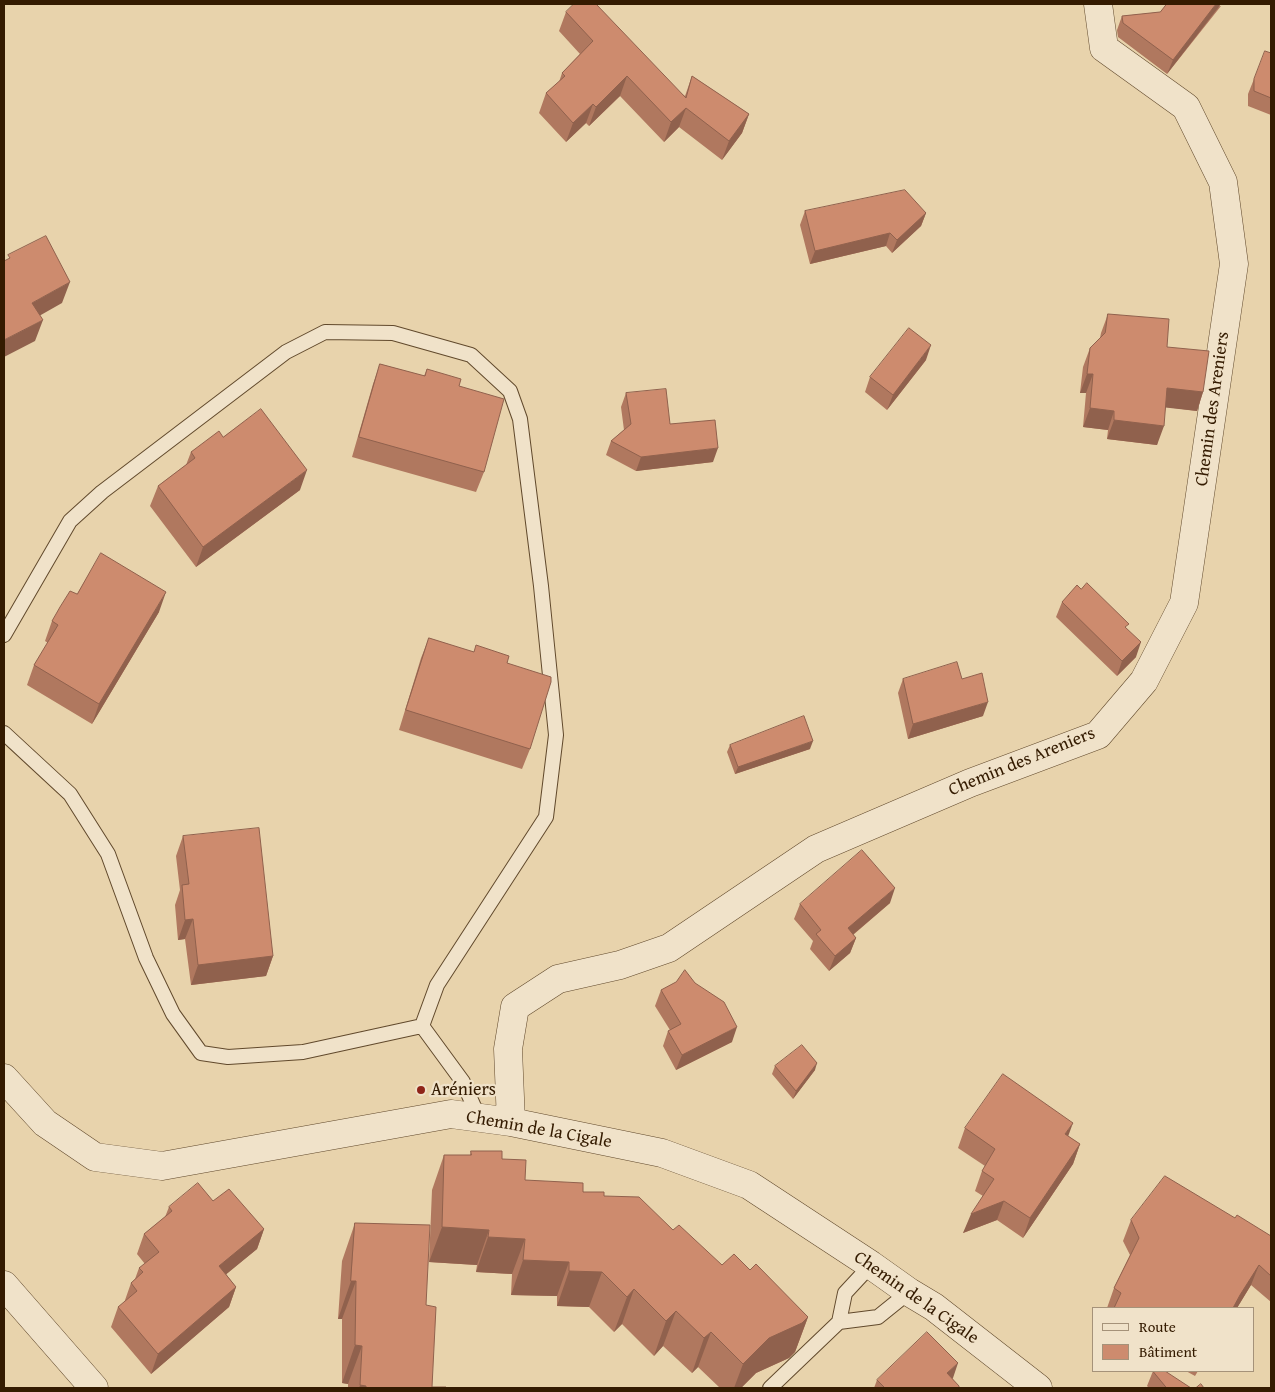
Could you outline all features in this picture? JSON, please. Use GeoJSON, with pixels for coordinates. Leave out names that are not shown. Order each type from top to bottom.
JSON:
{"type":"FeatureCollection","features":[{"type":"Feature","properties":{"kind":"street","name":"Chemin des Areniers"},"geometry":{"type":"LineString","coordinates":[[511,1122],[508,1049],[515,1007],[558,979],[620,965],[669,948],[816,849],[970,783],[1098,735],[1144,681],[1153,664],[1184,603],[1234,264],[1223,182],[1186,107],[1104,48],[1098,4]]}},
{"type":"Feature","properties":{"kind":"street","name":"Chemin de la Cigale"},"geometry":{"type":"LineString","coordinates":[[4,1078],[45,1123],[95,1157],[162,1166],[451,1114],[511,1122],[662,1153],[749,1185],[934,1307],[1038,1388]]}},
{"type":"Feature","properties":{"kind":"street"},"geometry":{"type":"LineString","coordinates":[[4,1285],[94,1388]]}},
{"type":"Feature","properties":{"kind":"lane"},"geometry":{"type":"LineString","coordinates":[[4,635],[70,521],[102,492],[286,352],[326,332],[393,333],[471,355],[510,391],[520,419],[541,586],[556,735],[546,817],[437,985],[422,1026]]}},
{"type":"Feature","properties":{"kind":"lane"},"geometry":{"type":"LineString","coordinates":[[4,733],[70,794],[108,854],[146,958],[173,1014],[201,1053],[228,1057],[303,1052],[422,1026]]}},
{"type":"Feature","properties":{"kind":"lane"},"geometry":{"type":"LineString","coordinates":[[422,1026],[463,1082],[479,1118]]}},
{"type":"Feature","properties":{"kind":"lane"},"geometry":{"type":"LineString","coordinates":[[770,1388],[839,1322],[845,1294],[871,1264]]}},
{"type":"Feature","properties":{"kind":"lane"},"geometry":{"type":"LineString","coordinates":[[839,1322],[878,1317],[909,1292]]}},
{"type":"Feature","properties":{"kind":"building"},"geometry":{"type":"Polygon","coordinates":[[[574,4],[596,4],[686,98],[692,76],[749,114],[729,141],[686,108],[671,122],[627,76],[596,107],[593,104],[573,123],[546,93],[565,76],[562,73],[593,41],[566,12],[574,4]]]}},
{"type":"Feature","properties":{"kind":"building"},"geometry":{"type":"Polygon","coordinates":[[[1167,4],[1216,4],[1173,60],[1123,23],[1122,16],[1160,12],[1167,4]]]}},
{"type":"Feature","properties":{"kind":"building"},"geometry":{"type":"Polygon","coordinates":[[[1265,51],[1271,53],[1271,98],[1254,91],[1254,79],[1265,51]]]}},
{"type":"Feature","properties":{"kind":"building"},"geometry":{"type":"Polygon","coordinates":[[[905,190],[926,213],[897,240],[890,233],[815,251],[805,211],[905,190]]]}},
{"type":"Feature","properties":{"kind":"building"},"geometry":{"type":"Polygon","coordinates":[[[46,236],[70,282],[32,303],[43,320],[4,340],[4,261],[10,258],[8,255],[46,236]]]}},
{"type":"Feature","properties":{"kind":"building"},"geometry":{"type":"Polygon","coordinates":[[[1108,314],[1169,319],[1167,347],[1209,351],[1203,392],[1167,388],[1164,426],[1114,420],[1114,411],[1090,408],[1093,374],[1087,374],[1090,348],[1105,333],[1108,314]]]}},
{"type":"Feature","properties":{"kind":"building"},"geometry":{"type":"Polygon","coordinates":[[[909,328],[931,345],[893,395],[870,377],[909,328]]]}},
{"type":"Feature","properties":{"kind":"building"},"geometry":{"type":"Polygon","coordinates":[[[380,364],[425,376],[427,369],[461,379],[459,386],[504,399],[484,472],[359,437],[380,364]]]}},
{"type":"Feature","properties":{"kind":"building"},"geometry":{"type":"Polygon","coordinates":[[[666,389],[670,424],[715,420],[718,448],[641,457],[611,441],[631,424],[626,393],[666,389]]]}},
{"type":"Feature","properties":{"kind":"building"},"geometry":{"type":"Polygon","coordinates":[[[261,409],[307,470],[203,547],[158,486],[195,458],[191,452],[219,431],[223,437],[261,409]]]}},
{"type":"Feature","properties":{"kind":"building"},"geometry":{"type":"Polygon","coordinates":[[[101,553],[166,592],[99,704],[34,665],[58,625],[52,621],[60,607],[70,591],[77,594],[101,553]]]}},
{"type":"Feature","properties":{"kind":"building"},"geometry":{"type":"Polygon","coordinates":[[[1087,583],[1129,624],[1125,627],[1141,642],[1122,661],[1062,602],[1077,585],[1081,589],[1087,583]]]}},
{"type":"Feature","properties":{"kind":"building"},"geometry":{"type":"Polygon","coordinates":[[[429,638],[474,652],[476,645],[509,656],[507,663],[551,677],[530,749],[406,710],[429,638]]]}},
{"type":"Feature","properties":{"kind":"building"},"geometry":{"type":"Polygon","coordinates":[[[957,662],[962,679],[982,673],[988,702],[913,724],[903,679],[957,662]]]}},
{"type":"Feature","properties":{"kind":"building"},"geometry":{"type":"Polygon","coordinates":[[[804,716],[813,741],[738,767],[730,745],[804,716]]]}},
{"type":"Feature","properties":{"kind":"building"},"geometry":{"type":"Polygon","coordinates":[[[259,828],[273,956],[198,965],[193,919],[185,920],[182,885],[189,884],[183,836],[259,828]]]}},
{"type":"Feature","properties":{"kind":"building"},"geometry":{"type":"Polygon","coordinates":[[[862,850],[895,888],[848,928],[856,938],[835,956],[816,934],[821,930],[800,904],[862,850]]]}},
{"type":"Feature","properties":{"kind":"building"},"geometry":{"type":"Polygon","coordinates":[[[685,970],[695,983],[724,1002],[737,1027],[682,1055],[668,1031],[681,1024],[661,990],[676,982],[685,970]]]}},
{"type":"Feature","properties":{"kind":"building"},"geometry":{"type":"Polygon","coordinates":[[[802,1045],[817,1063],[796,1091],[775,1066],[802,1045]]]}},
{"type":"Feature","properties":{"kind":"building"},"geometry":{"type":"Polygon","coordinates":[[[1003,1074],[1073,1123],[1065,1134],[1080,1144],[1030,1218],[1004,1201],[971,1214],[994,1179],[982,1171],[995,1149],[965,1128],[1003,1074]]]}},
{"type":"Feature","properties":{"kind":"building"},"geometry":{"type":"Polygon","coordinates":[[[471,1151],[502,1151],[502,1159],[526,1160],[525,1180],[583,1183],[583,1192],[604,1192],[604,1196],[639,1197],[673,1230],[679,1225],[722,1265],[734,1254],[750,1270],[756,1264],[808,1317],[802,1323],[769,1338],[743,1364],[711,1332],[704,1338],[676,1311],[666,1321],[634,1289],[627,1297],[602,1272],[569,1271],[569,1262],[523,1260],[525,1239],[488,1237],[489,1230],[442,1227],[444,1155],[471,1155],[471,1151]]]}},
{"type":"Feature","properties":{"kind":"building"},"geometry":{"type":"Polygon","coordinates":[[[1165,1176],[1235,1218],[1237,1215],[1271,1236],[1271,1276],[1259,1265],[1234,1307],[1114,1307],[1121,1293],[1114,1288],[1139,1238],[1131,1220],[1165,1176]]]}},
{"type":"Feature","properties":{"kind":"building"},"geometry":{"type":"Polygon","coordinates":[[[198,1183],[213,1201],[229,1189],[264,1229],[219,1266],[236,1287],[158,1354],[118,1307],[137,1291],[131,1283],[143,1272],[139,1268],[159,1252],[144,1234],[172,1211],[169,1207],[198,1183]]]}},
{"type":"Feature","properties":{"kind":"building"},"geometry":{"type":"Polygon","coordinates":[[[355,1223],[430,1225],[426,1305],[436,1307],[432,1387],[446,1388],[366,1388],[366,1386],[360,1385],[362,1346],[355,1345],[356,1281],[351,1281],[355,1223]]]}},
{"type":"Feature","properties":{"kind":"building"},"geometry":{"type":"Polygon","coordinates":[[[927,1332],[958,1363],[947,1373],[959,1388],[885,1388],[877,1380],[927,1332]]]}},
{"type":"Feature","properties":{"kind":"building"},"geometry":{"type":"Polygon","coordinates":[[[1154,1372],[1167,1372],[1191,1388],[1167,1388],[1154,1372]]]}},
{"type":"Feature","properties":{"kind":"building"},"geometry":{"type":"Polygon","coordinates":[[[1201,1384],[1204,1388],[1196,1388],[1201,1384]]]}},
{"type":"Feature","properties":{"kind":"place","name":"Aréniers"},"geometry":{"type":"Point","coordinates":[421,1090]}}]}
